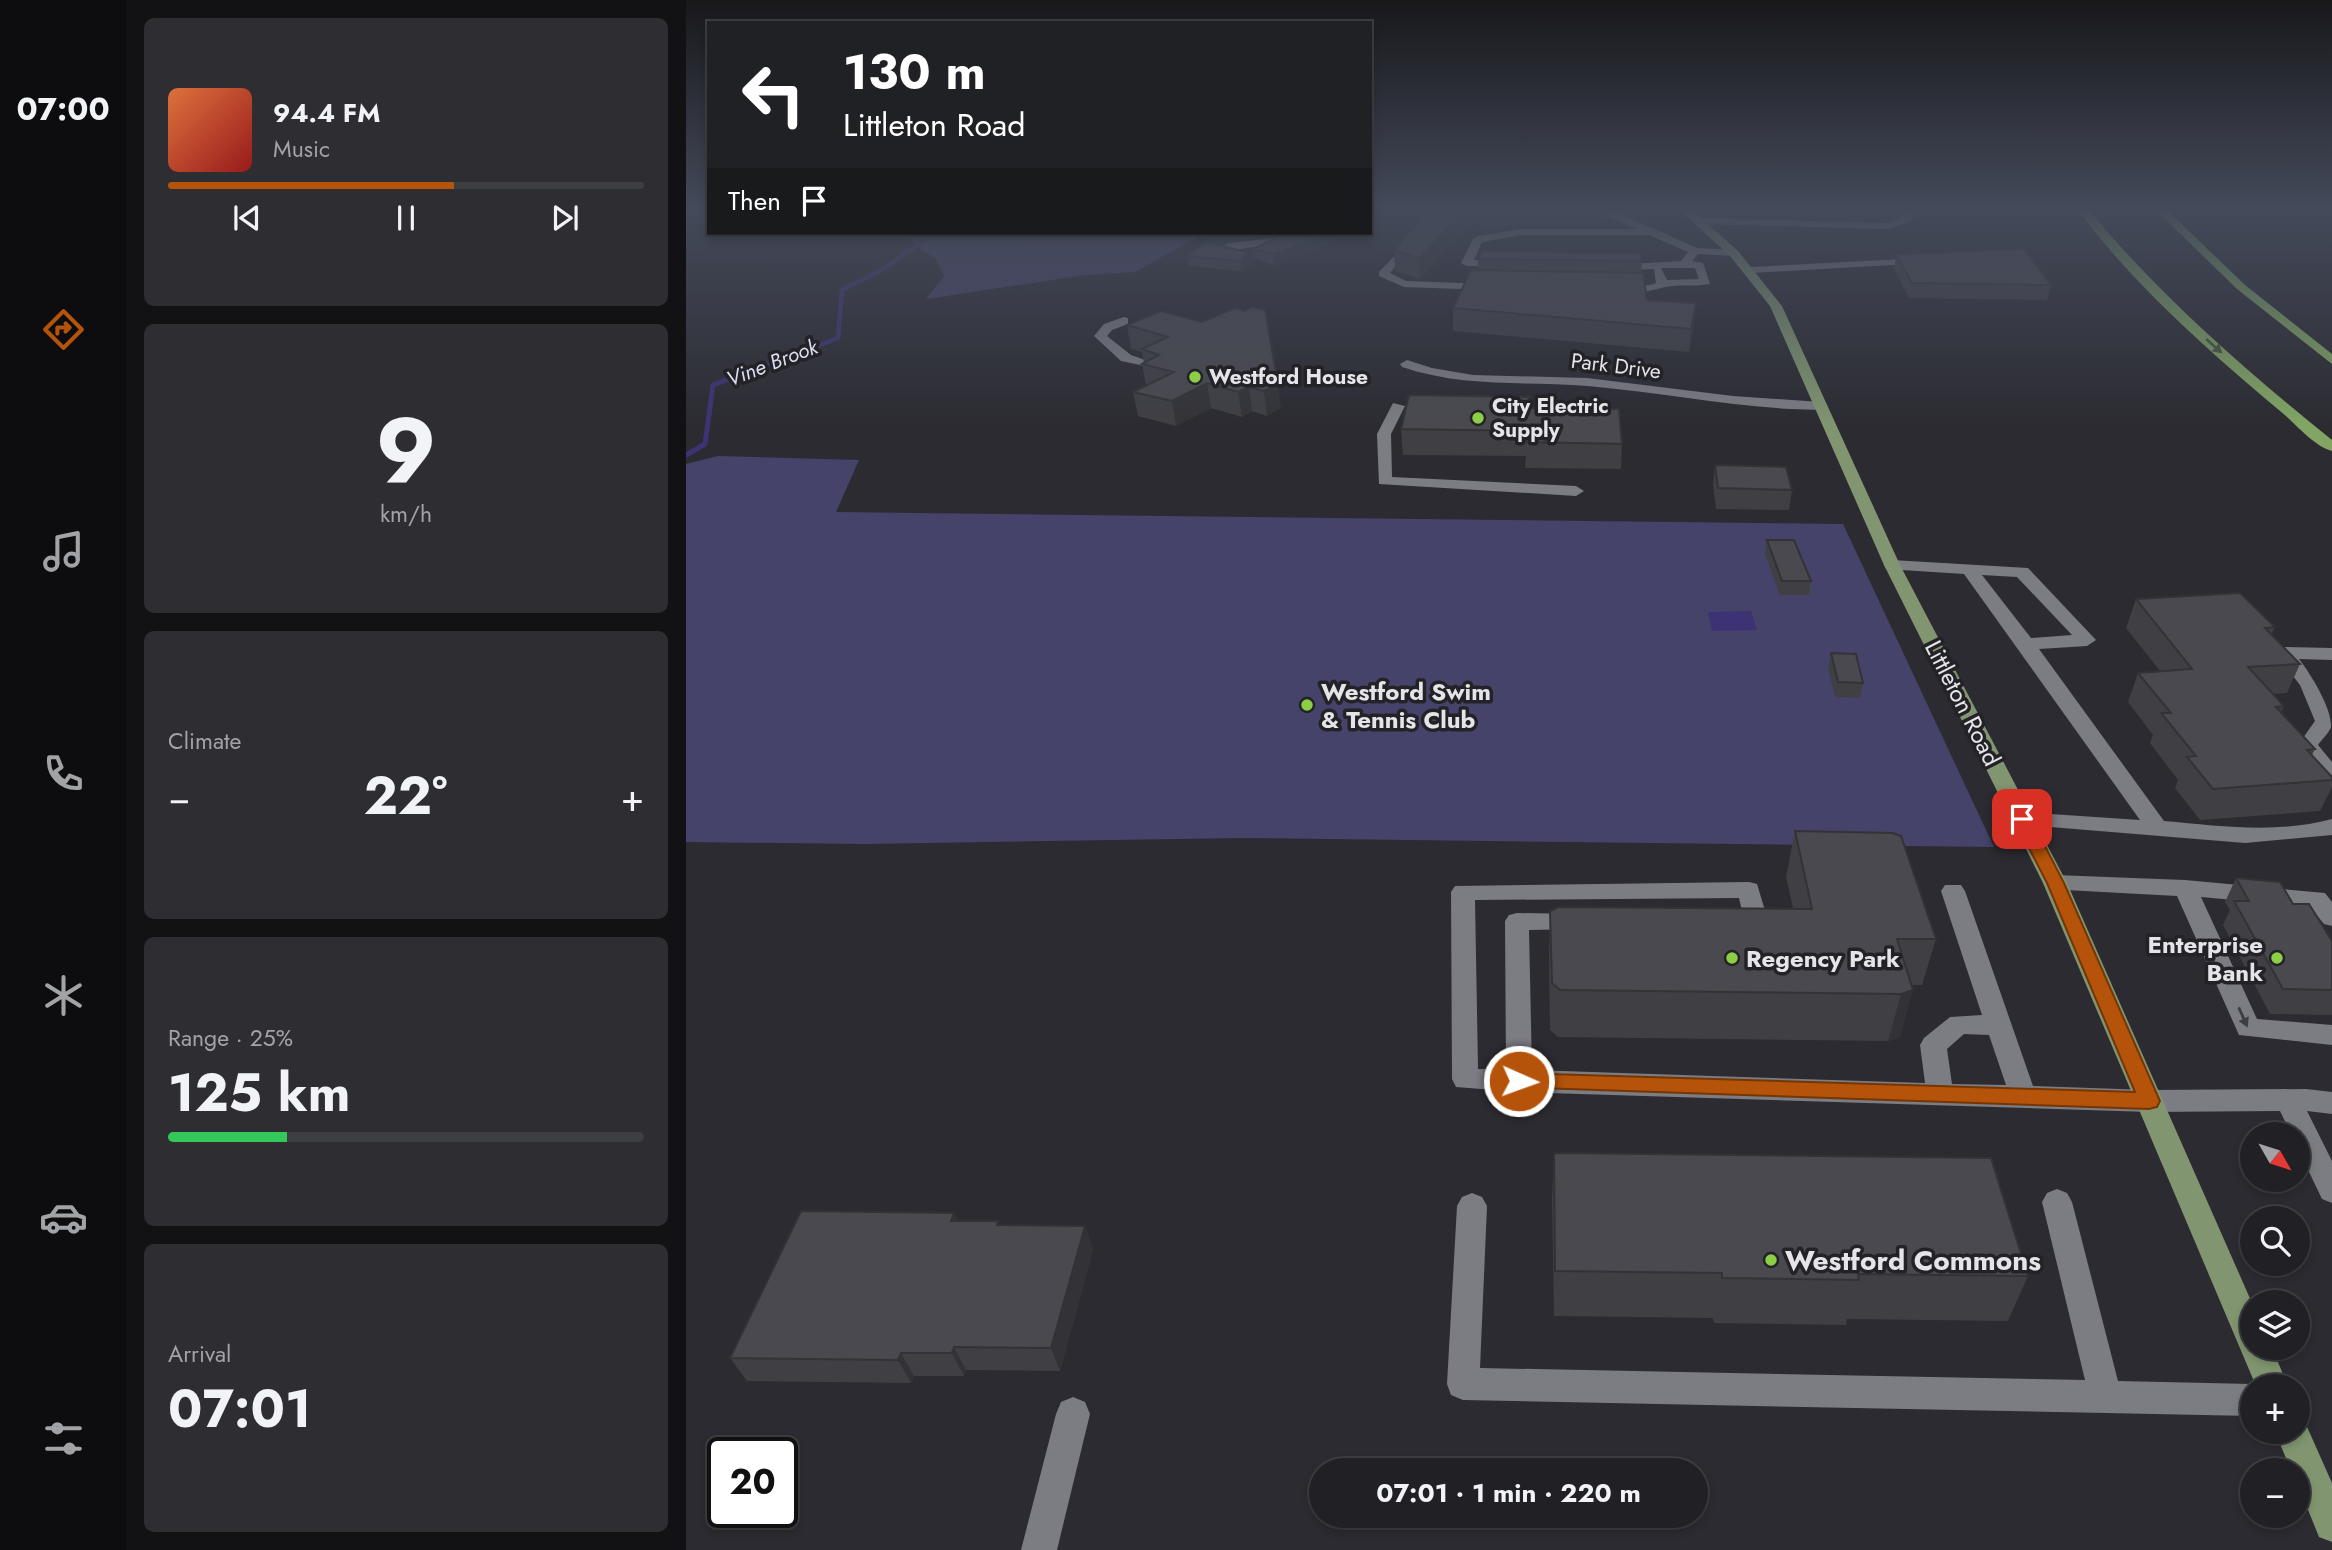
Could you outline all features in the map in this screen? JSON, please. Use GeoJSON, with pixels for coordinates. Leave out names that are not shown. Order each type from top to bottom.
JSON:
{"type":"FeatureCollection","features":[{"type":"Feature","properties":{"kind":"highway"},"geometry":{"type":"LineString","coordinates":[[2146,281],[2182,317],[2332,447]]}},
{"type":"Feature","properties":{"kind":"highway"},"geometry":{"type":"LineString","coordinates":[[2236,281],[2332,360]]}},
{"type":"Feature","properties":{"kind":"main road","name":"Littleton Road"},"geometry":{"type":"LineString","coordinates":[[1759,281],[1776,306],[1892,565],[2055,883],[2240,1311]]}},
{"type":"Feature","properties":{"kind":"main road"},"geometry":{"type":"LineString","coordinates":[[2297,1444],[2332,1524]]}},
{"type":"Feature","properties":{"kind":"street"},"geometry":{"type":"LineString","coordinates":[[1398,281],[1416,285],[1499,287]]}},
{"type":"Feature","properties":{"kind":"street"},"geometry":{"type":"LineString","coordinates":[[1597,288],[1652,289],[1662,284],[1706,281]]}},
{"type":"Feature","properties":{"kind":"street"},"geometry":{"type":"LineString","coordinates":[[1124,321],[1108,327],[1100,336],[1126,358],[1140,363]]}},
{"type":"Feature","properties":{"kind":"street","name":"Park Drive"},"geometry":{"type":"LineString","coordinates":[[1407,364],[1429,373],[1452,377],[1565,381],[1732,403],[1821,406]]}},
{"type":"Feature","properties":{"kind":"street"},"geometry":{"type":"LineString","coordinates":[[1398,405],[1384,434],[1384,481],[1576,491]]}},
{"type":"Feature","properties":{"kind":"street"},"geometry":{"type":"LineString","coordinates":[[1892,565],[2022,572],[2087,640],[2026,644]]}},
{"type":"Feature","properties":{"kind":"street"},"geometry":{"type":"LineString","coordinates":[[1969,569],[2157,828]]}},
{"type":"Feature","properties":{"kind":"street"},"geometry":{"type":"LineString","coordinates":[[2332,654],[2284,653],[2309,684],[2325,721],[2308,745],[2332,776]]}},
{"type":"Feature","properties":{"kind":"street"},"geometry":{"type":"LineString","coordinates":[[2022,819],[2245,836],[2323,831],[2332,826]]}},
{"type":"Feature","properties":{"kind":"street"},"geometry":{"type":"LineString","coordinates":[[2055,883],[2185,888],[2317,899],[2332,918]]}},
{"type":"Feature","properties":{"kind":"street"},"geometry":{"type":"LineString","coordinates":[[2185,888],[2248,1028],[2332,1035]]}},
{"type":"Feature","properties":{"kind":"street"},"geometry":{"type":"LineString","coordinates":[[1731,927],[1758,928],[1749,890],[1463,892],[1465,1079],[2149,1101],[2288,1100],[2332,1103]]}},
{"type":"Feature","properties":{"kind":"street"},"geometry":{"type":"LineString","coordinates":[[1953,891],[2024,1097]]}},
{"type":"Feature","properties":{"kind":"street"},"geometry":{"type":"LineString","coordinates":[[1519,1081],[1517,921],[1597,923]]}},
{"type":"Feature","properties":{"kind":"street"},"geometry":{"type":"LineString","coordinates":[[1940,1094],[1933,1045],[1959,1024],[2000,1025]]}},
{"type":"Feature","properties":{"kind":"street"},"geometry":{"type":"LineString","coordinates":[[2288,1100],[2332,1190]]}},
{"type":"Feature","properties":{"kind":"street"},"geometry":{"type":"LineString","coordinates":[[2057,1202],[2106,1397]]}},
{"type":"Feature","properties":{"kind":"street"},"geometry":{"type":"LineString","coordinates":[[1472,1206],[1463,1384],[2240,1400]]}},
{"type":"Feature","properties":{"kind":"street"},"geometry":{"type":"LineString","coordinates":[[1039,1550],[1073,1414]]}},
{"type":"Feature","properties":{"kind":"shaded area"},"geometry":{"type":"Polygon","coordinates":[[[940,281],[1043,281],[926,299],[940,281]]]}},
{"type":"Feature","properties":{"kind":"shaded area","name":"Westford Swim & Tennis Club"},"geometry":{"type":"Polygon","coordinates":[[[718,456],[859,460],[836,512],[1843,524],[1994,847],[1242,838],[864,844],[686,842],[686,464],[718,456]]]}},
{"type":"Feature","properties":{"kind":"shaded area"},"geometry":{"type":"Polygon","coordinates":[[[1751,611],[1757,630],[1712,631],[1708,612],[1751,611]]]}},
{"type":"Feature","properties":{"kind":"building"},"geometry":{"type":"Polygon","coordinates":[[[1466,281],[1644,281],[1647,300],[1696,303],[1691,329],[1453,308],[1466,281]]]}},
{"type":"Feature","properties":{"kind":"building"},"geometry":{"type":"Polygon","coordinates":[[[2048,281],[2051,285],[1912,283],[2048,281]]]}},
{"type":"Feature","properties":{"kind":"building"},"geometry":{"type":"Polygon","coordinates":[[[1252,307],[1265,310],[1278,384],[1264,391],[1249,387],[1238,392],[1207,383],[1172,401],[1133,392],[1174,372],[1142,364],[1159,355],[1142,349],[1168,337],[1127,325],[1161,311],[1202,322],[1235,308],[1245,311],[1252,307]]]}},
{"type":"Feature","properties":{"kind":"building"},"geometry":{"type":"Polygon","coordinates":[[[1409,395],[1529,397],[1528,408],[1619,409],[1622,444],[1526,442],[1526,431],[1401,429],[1409,395]]]}},
{"type":"Feature","properties":{"kind":"building"},"geometry":{"type":"Polygon","coordinates":[[[1715,465],[1786,467],[1792,490],[1718,488],[1715,465]]]}},
{"type":"Feature","properties":{"kind":"building"},"geometry":{"type":"Polygon","coordinates":[[[1767,540],[1794,540],[1811,581],[1782,581],[1767,540]]]}},
{"type":"Feature","properties":{"kind":"building"},"geometry":{"type":"Polygon","coordinates":[[[2240,593],[2275,627],[2265,628],[2300,664],[2248,667],[2284,706],[2276,707],[2315,749],[2307,750],[2332,780],[2213,789],[2187,757],[2196,756],[2161,713],[2171,713],[2138,673],[2192,669],[2136,599],[2240,593]]]}},
{"type":"Feature","properties":{"kind":"building"},"geometry":{"type":"Polygon","coordinates":[[[1831,653],[1856,654],[1863,683],[1838,682],[1831,653]]]}},
{"type":"Feature","properties":{"kind":"building"},"geometry":{"type":"Polygon","coordinates":[[[1795,831],[1893,833],[1901,836],[1936,939],[1897,939],[1913,990],[1901,994],[1560,990],[1552,983],[1550,911],[1559,907],[1812,909],[1795,831]]]}},
{"type":"Feature","properties":{"kind":"building"},"geometry":{"type":"Polygon","coordinates":[[[2236,878],[2280,882],[2293,904],[2309,904],[2332,941],[2332,990],[2283,989],[2234,901],[2249,901],[2236,878]]]}},
{"type":"Feature","properties":{"kind":"building"},"geometry":{"type":"Polygon","coordinates":[[[1554,1153],[1991,1158],[2028,1276],[1858,1274],[1859,1280],[1722,1278],[1722,1273],[1555,1271],[1554,1153]]]}},
{"type":"Feature","properties":{"kind":"building"},"geometry":{"type":"Polygon","coordinates":[[[801,1211],[954,1213],[951,1221],[998,1221],[997,1225],[1085,1226],[1051,1348],[954,1347],[952,1353],[901,1353],[898,1360],[730,1358],[801,1211]]]}},
{"type":"Feature","properties":{"kind":"waterway","name":"Vine Brook"},"geometry":{"type":"LineString","coordinates":[[775,362],[838,338],[842,290],[859,281]]}},
{"type":"Feature","properties":{"kind":"waterway","name":"Vine Brook"},"geometry":{"type":"LineString","coordinates":[[686,455],[705,444],[713,385],[780,360]]}},
{"type":"Feature","properties":{"kind":"place","name":"Westford House"},"geometry":{"type":"Point","coordinates":[1195,377]}},
{"type":"Feature","properties":{"kind":"place","name":"City Electric Supply"},"geometry":{"type":"Point","coordinates":[1478,418]}},
{"type":"Feature","properties":{"kind":"place","name":"Westford Swim & Tennis Club"},"geometry":{"type":"Point","coordinates":[1307,705]}},
{"type":"Feature","properties":{"kind":"place","name":"Regency Park"},"geometry":{"type":"Point","coordinates":[1732,958]}},
{"type":"Feature","properties":{"kind":"place","name":"Enterprise Bank"},"geometry":{"type":"Point","coordinates":[2277,958]}},
{"type":"Feature","properties":{"kind":"place","name":"Westford Commons"},"geometry":{"type":"Point","coordinates":[1771,1260]}},
{"type":"Feature","properties":{"kind":"route"},"geometry":{"type":"LineString","coordinates":[[1519,1081],[2149,1101],[2055,883],[2022,819]]}}]}
